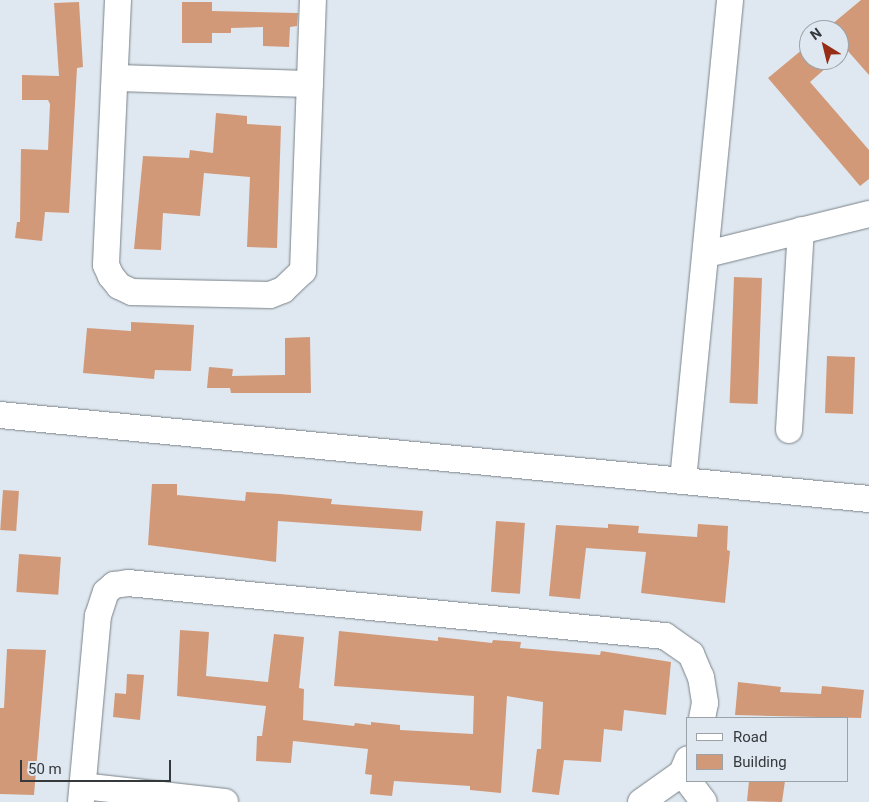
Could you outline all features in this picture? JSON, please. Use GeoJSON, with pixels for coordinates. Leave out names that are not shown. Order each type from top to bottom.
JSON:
{"type":"FeatureCollection","features":[{"type":"Feature","properties":{"kind":"street"},"geometry":{"type":"LineString","coordinates":[[118,0],[106,264],[120,286],[132,292],[270,295],[293,282],[303,271],[313,0]]}},
{"type":"Feature","properties":{"kind":"street"},"geometry":{"type":"LineString","coordinates":[[683,480],[707,254],[730,0]]}},
{"type":"Feature","properties":{"kind":"street"},"geometry":{"type":"LineString","coordinates":[[115,78],[310,84]]}},
{"type":"Feature","properties":{"kind":"street"},"geometry":{"type":"LineString","coordinates":[[707,254],[869,214]]}},
{"type":"Feature","properties":{"kind":"street"},"geometry":{"type":"LineString","coordinates":[[789,430],[801,230]]}},
{"type":"Feature","properties":{"kind":"street"},"geometry":{"type":"LineString","coordinates":[[0,415],[869,499]]}},
{"type":"Feature","properties":{"kind":"street"},"geometry":{"type":"LineString","coordinates":[[225,802],[82,794],[98,616],[106,592],[114,586],[128,583],[665,636],[691,654],[701,677],[705,703],[702,717]]}},
{"type":"Feature","properties":{"kind":"street"},"geometry":{"type":"LineString","coordinates":[[641,802],[686,773]]}},
{"type":"Feature","properties":{"kind":"street"},"geometry":{"type":"LineString","coordinates":[[692,782],[704,802]]}},
{"type":"Feature","properties":{"kind":"building"},"geometry":{"type":"Polygon","coordinates":[[[861,0],[869,0],[869,75],[849,52],[849,20],[837,20],[861,0]]]}},
{"type":"Feature","properties":{"kind":"building"},"geometry":{"type":"Polygon","coordinates":[[[79,2],[83,67],[77,68],[69,213],[45,212],[42,241],[15,238],[17,222],[20,222],[21,149],[48,150],[50,104],[48,100],[22,100],[22,75],[59,76],[54,3],[79,2]]]}},
{"type":"Feature","properties":{"kind":"building"},"geometry":{"type":"Polygon","coordinates":[[[182,2],[212,2],[212,11],[298,13],[297,26],[290,27],[289,47],[263,46],[263,27],[231,28],[231,33],[212,33],[212,43],[182,43],[182,2]]]}},
{"type":"Feature","properties":{"kind":"building"},"geometry":{"type":"Polygon","coordinates":[[[799,52],[799,70],[824,70],[810,82],[869,150],[869,179],[860,186],[768,78],[799,52]]]}},
{"type":"Feature","properties":{"kind":"building"},"geometry":{"type":"Polygon","coordinates":[[[216,113],[247,116],[247,124],[281,126],[277,248],[247,247],[250,177],[204,173],[200,216],[163,213],[161,250],[134,249],[143,156],[189,158],[190,150],[213,153],[216,113]]]}},
{"type":"Feature","properties":{"kind":"building"},"geometry":{"type":"Polygon","coordinates":[[[734,277],[762,278],[758,404],[730,403],[734,277]]]}},
{"type":"Feature","properties":{"kind":"building"},"geometry":{"type":"Polygon","coordinates":[[[131,322],[194,325],[191,371],[155,370],[154,379],[83,373],[87,328],[131,331],[131,322]]]}},
{"type":"Feature","properties":{"kind":"building"},"geometry":{"type":"Polygon","coordinates":[[[310,337],[311,393],[231,393],[230,388],[207,388],[209,367],[233,369],[232,376],[285,375],[285,338],[310,337]]]}},
{"type":"Feature","properties":{"kind":"building"},"geometry":{"type":"Polygon","coordinates":[[[827,356],[855,357],[853,414],[825,413],[827,356]]]}},
{"type":"Feature","properties":{"kind":"building"},"geometry":{"type":"Polygon","coordinates":[[[152,484],[177,484],[177,495],[245,501],[246,492],[280,494],[332,499],[331,504],[423,511],[421,531],[278,521],[276,562],[148,545],[152,484]]]}},
{"type":"Feature","properties":{"kind":"building"},"geometry":{"type":"Polygon","coordinates":[[[3,490],[19,491],[16,531],[0,530],[3,490]]]}},
{"type":"Feature","properties":{"kind":"building"},"geometry":{"type":"Polygon","coordinates":[[[496,521],[525,523],[520,594],[491,592],[496,521]]]}},
{"type":"Feature","properties":{"kind":"building"},"geometry":{"type":"Polygon","coordinates":[[[608,524],[639,526],[638,533],[697,537],[698,524],[728,526],[727,550],[730,551],[725,603],[641,593],[646,552],[586,548],[580,599],[549,596],[556,525],[608,528],[608,524]]]}},
{"type":"Feature","properties":{"kind":"building"},"geometry":{"type":"Polygon","coordinates":[[[19,554],[61,557],[58,595],[16,592],[19,554]]]}},
{"type":"Feature","properties":{"kind":"building"},"geometry":{"type":"Polygon","coordinates":[[[180,630],[209,632],[206,676],[268,682],[274,634],[304,637],[299,688],[304,689],[303,720],[354,726],[355,723],[371,725],[371,722],[400,725],[400,730],[473,734],[474,696],[334,686],[339,631],[438,641],[438,637],[492,643],[493,640],[521,642],[520,648],[600,655],[601,651],[671,662],[666,715],[624,710],[622,731],[604,729],[601,762],[564,760],[559,795],[532,792],[537,749],[541,749],[543,702],[507,696],[501,793],[470,790],[470,786],[394,781],[392,796],[370,794],[372,775],[365,774],[368,749],[293,741],[291,763],[256,761],[257,736],[262,736],[266,706],[177,696],[180,630]]]}},
{"type":"Feature","properties":{"kind":"building"},"geometry":{"type":"Polygon","coordinates":[[[7,649],[46,650],[34,795],[0,794],[0,708],[4,708],[7,649]]]}},
{"type":"Feature","properties":{"kind":"building"},"geometry":{"type":"Polygon","coordinates":[[[127,674],[144,675],[140,720],[113,717],[115,693],[126,694],[127,674]]]}},
{"type":"Feature","properties":{"kind":"building"},"geometry":{"type":"Polygon","coordinates":[[[738,682],[781,687],[780,692],[821,694],[822,686],[864,690],[861,718],[735,715],[738,682]]]}},
{"type":"Feature","properties":{"kind":"building"},"geometry":{"type":"Polygon","coordinates":[[[749,782],[785,782],[782,802],[747,801],[749,782]]]}}]}
